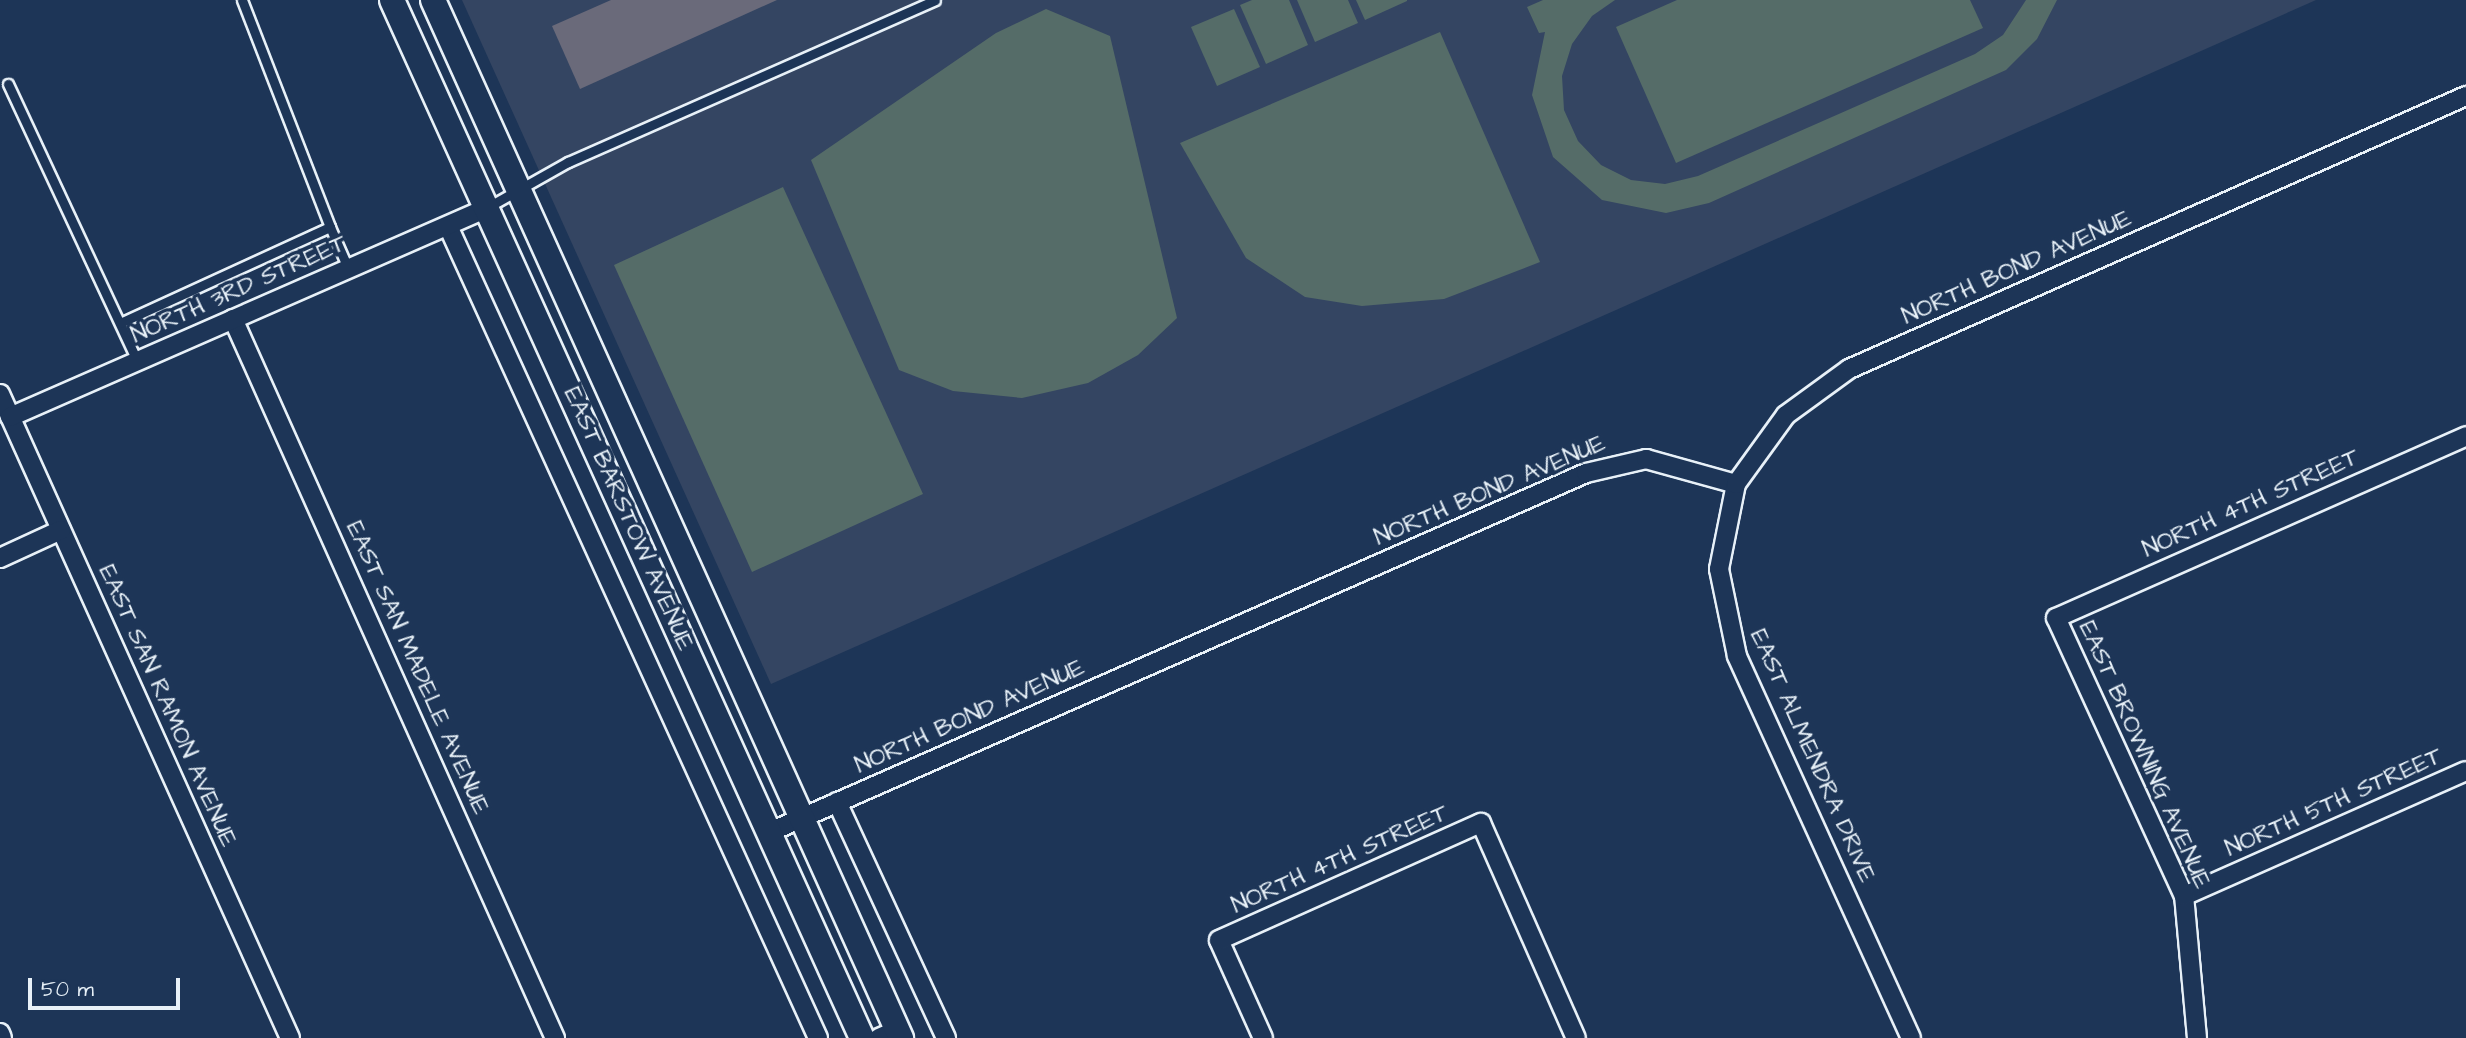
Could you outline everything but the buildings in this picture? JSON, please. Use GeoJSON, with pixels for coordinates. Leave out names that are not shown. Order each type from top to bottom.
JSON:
{"type":"FeatureCollection","features":[{"type":"Feature","properties":{"kind":"main road","name":"EAST BARSTOW AVENUE"},"geometry":{"type":"LineString","coordinates":[[392,0],[862,1038]]}},
{"type":"Feature","properties":{"kind":"main road","name":"EAST BARSTOW AVENUE"},"geometry":{"type":"LineString","coordinates":[[433,0],[803,817],[892,1035]]}},
{"type":"Feature","properties":{"kind":"street","name":"NORTH BOND AVENUE"},"geometry":{"type":"LineString","coordinates":[[770,832],[1614,463],[1679,464],[1736,484],[1786,415],[1849,369],[2466,96]]}},
{"type":"Feature","properties":{"kind":"street","name":"NORTH 3RD STREET"},"geometry":{"type":"LineString","coordinates":[[10,417],[487,208]]}},
{"type":"Feature","properties":{"kind":"street"},"geometry":{"type":"LineString","coordinates":[[448,226],[818,1038]]}},
{"type":"Feature","properties":{"kind":"street","name":"EAST SAN MADELE AVENUE"},"geometry":{"type":"LineString","coordinates":[[233,319],[555,1038]]}},
{"type":"Feature","properties":{"kind":"street","name":"EAST SAN RAMON AVENUE"},"geometry":{"type":"LineString","coordinates":[[0,394],[290,1038]]}},
{"type":"Feature","properties":{"kind":"street","name":"NORTH 4TH STREET"},"geometry":{"type":"LineString","coordinates":[[2056,618],[2466,436]]}},
{"type":"Feature","properties":{"kind":"street","name":"EAST ALMENDRA DRIVE"},"geometry":{"type":"LineString","coordinates":[[1736,484],[1719,569],[1737,656],[1911,1038]]}},
{"type":"Feature","properties":{"kind":"street"},"geometry":{"type":"LineString","coordinates":[[0,558],[61,530]]}},
{"type":"Feature","properties":{"kind":"street","name":"EAST BROWNING AVENUE"},"geometry":{"type":"LineString","coordinates":[[2056,618],[2184,896],[2197,1038]]}},
{"type":"Feature","properties":{"kind":"street","name":"NORTH 5TH STREET"},"geometry":{"type":"LineString","coordinates":[[2184,896],[2466,771]]}},
{"type":"Feature","properties":{"kind":"street"},"geometry":{"type":"LineString","coordinates":[[837,802],[946,1038]]}},
{"type":"Feature","properties":{"kind":"street","name":"NORTH 4TH STREET"},"geometry":{"type":"LineString","coordinates":[[1263,1038],[1219,940],[1481,823],[1576,1038]]}},
{"type":"Feature","properties":{"kind":"street"},"geometry":{"type":"LineString","coordinates":[[0,1033],[2,1038]]}},
{"type":"Feature","properties":{"kind":"lane"},"geometry":{"type":"LineString","coordinates":[[242,0],[348,268]]}},
{"type":"Feature","properties":{"kind":"lane"},"geometry":{"type":"LineString","coordinates":[[487,208],[520,193],[568,162],[935,0]]}},
{"type":"Feature","properties":{"kind":"lane"},"geometry":{"type":"LineString","coordinates":[[8,84],[137,361]]}},
{"type":"Feature","properties":{"kind":"lane"},"geometry":{"type":"LineString","coordinates":[[120,323],[330,227]]}},
{"type":"Feature","properties":{"kind":"shaded area"},"geometry":{"type":"Polygon","coordinates":[[[462,0],[2316,0],[771,684],[462,0]]]}},
{"type":"Feature","properties":{"kind":"green space"},"geometry":{"type":"Polygon","coordinates":[[[1252,0],[1289,0],[1308,45],[1266,64],[1240,5],[1252,0]]]}},
{"type":"Feature","properties":{"kind":"green space"},"geometry":{"type":"Polygon","coordinates":[[[1297,0],[1348,0],[1358,23],[1315,42],[1297,0]]]}},
{"type":"Feature","properties":{"kind":"green space"},"geometry":{"type":"Polygon","coordinates":[[[1356,0],[1407,0],[1407,1],[1365,20],[1356,0]]]}},
{"type":"Feature","properties":{"kind":"green space"},"geometry":{"type":"Polygon","coordinates":[[[1543,0],[1615,0],[1592,16],[1572,44],[1562,76],[1564,110],[1578,141],[1601,165],[1631,180],[1665,184],[1698,176],[1975,54],[2003,35],[2026,0],[2057,0],[2037,39],[2006,70],[1709,203],[1666,213],[1602,200],[1553,157],[1532,95],[1545,32],[1539,33],[1527,7],[1543,0]]]}},
{"type":"Feature","properties":{"kind":"green space"},"geometry":{"type":"Polygon","coordinates":[[[1677,0],[1970,0],[1983,28],[1676,163],[1616,27],[1677,0]]]}},
{"type":"Feature","properties":{"kind":"green space"},"geometry":{"type":"Polygon","coordinates":[[[1046,9],[1110,36],[1177,318],[1138,355],[1088,383],[1022,398],[953,391],[899,370],[811,160],[996,33],[1046,9]]]}},
{"type":"Feature","properties":{"kind":"green space"},"geometry":{"type":"Polygon","coordinates":[[[1234,9],[1260,67],[1217,86],[1191,27],[1234,9]]]}},
{"type":"Feature","properties":{"kind":"green space"},"geometry":{"type":"Polygon","coordinates":[[[1440,32],[1540,262],[1444,299],[1362,306],[1305,297],[1246,258],[1180,143],[1440,32]]]}},
{"type":"Feature","properties":{"kind":"green space"},"geometry":{"type":"Polygon","coordinates":[[[783,187],[923,494],[752,572],[614,265],[783,187]]]}}]}
